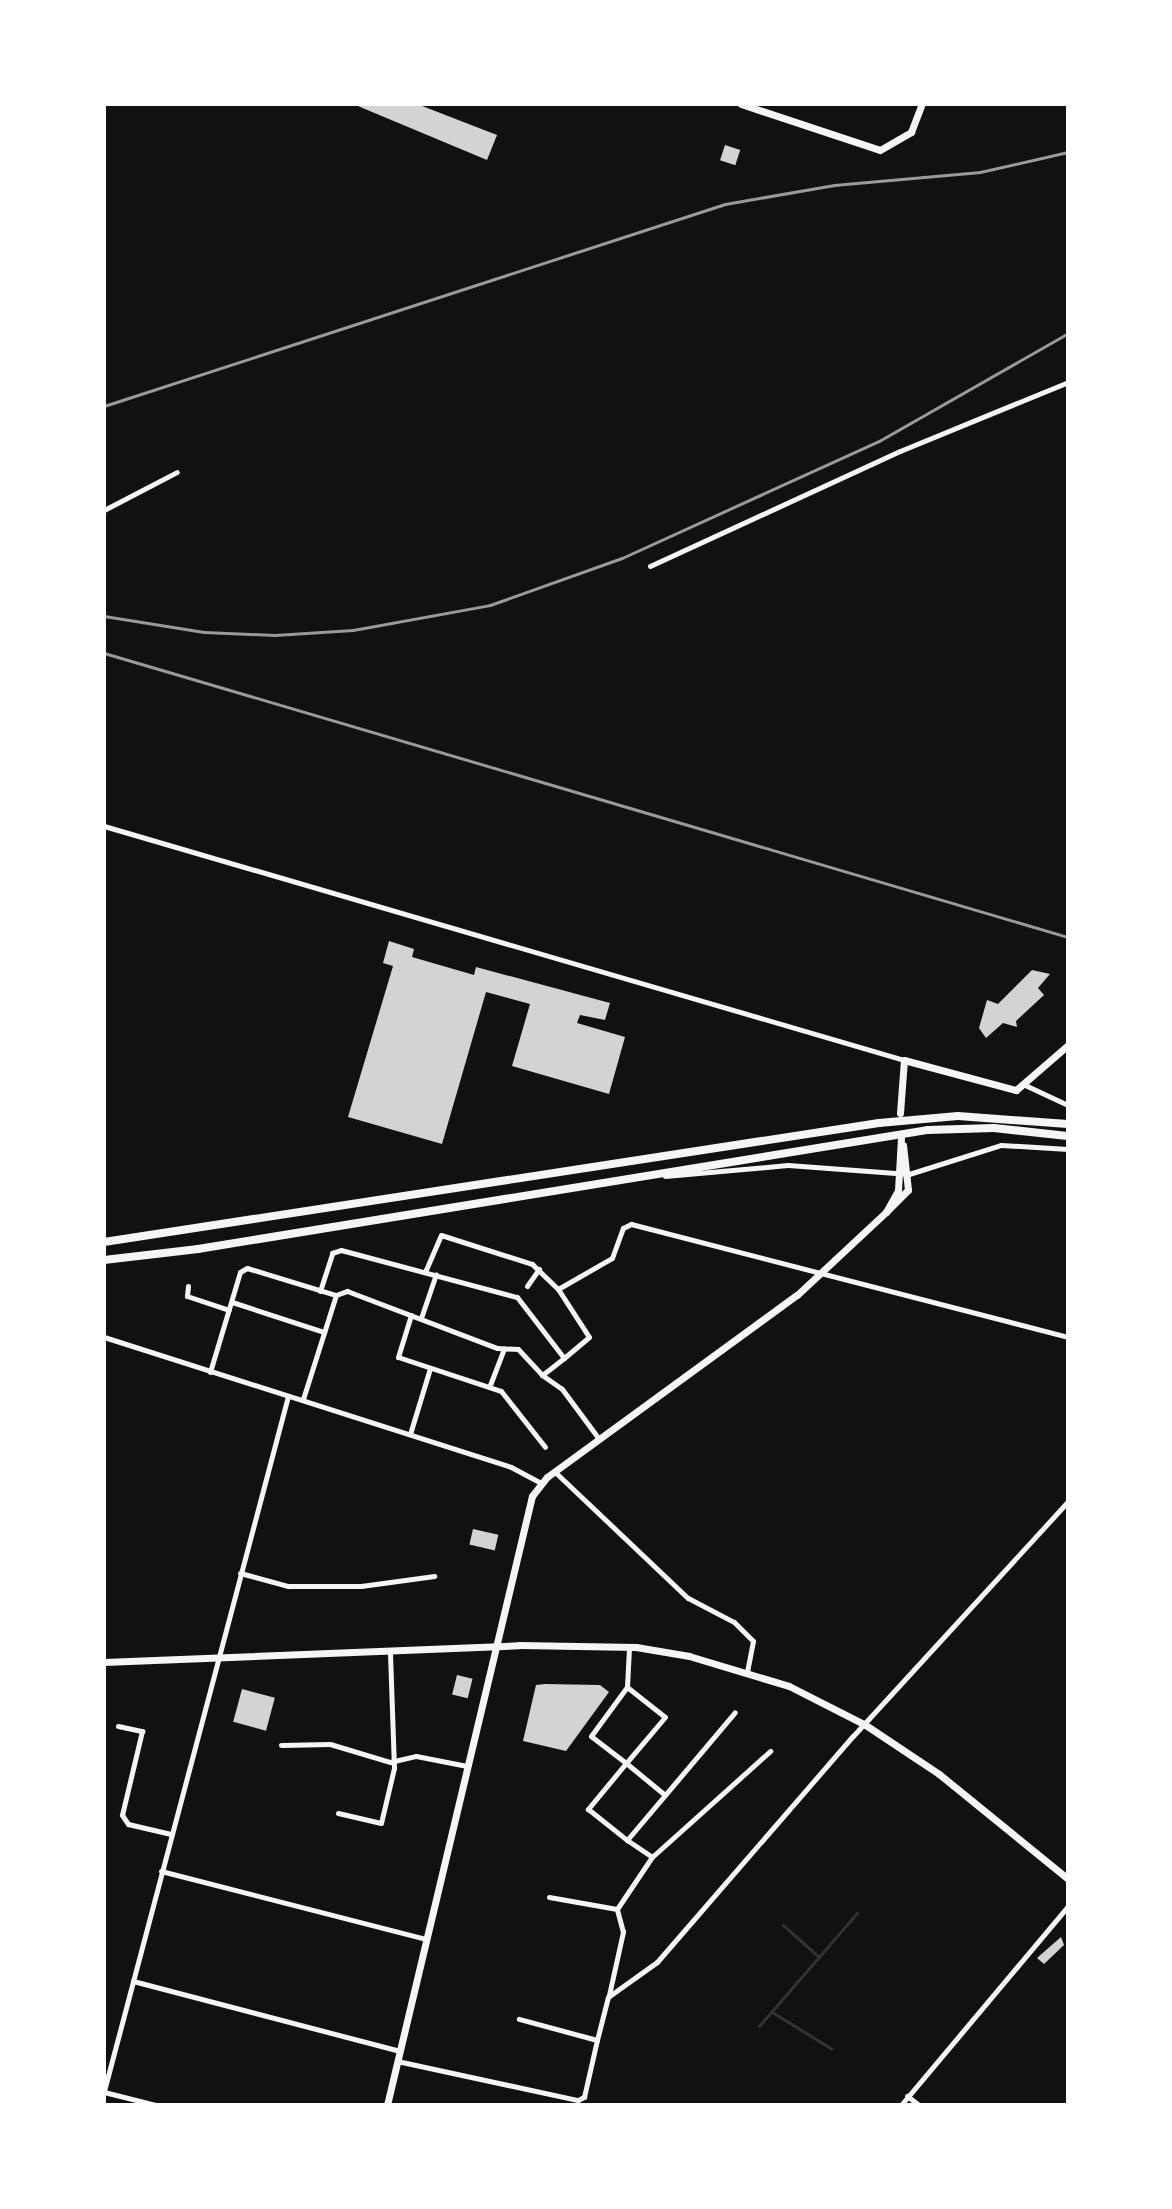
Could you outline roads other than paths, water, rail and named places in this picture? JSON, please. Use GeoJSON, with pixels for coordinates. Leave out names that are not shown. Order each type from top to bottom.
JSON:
{"type":"FeatureCollection","features":[{"type":"Feature","properties":{"kind":"main road"},"geometry":{"type":"LineString","coordinates":[[104,1242],[900,1117],[971,1116],[1068,1124]]}},
{"type":"Feature","properties":{"kind":"main road"},"geometry":{"type":"LineString","coordinates":[[104,1260],[901,1133],[994,1128],[1068,1136]]}},
{"type":"Feature","properties":{"kind":"street"},"geometry":{"type":"LineString","coordinates":[[741,104],[862,148],[880,150],[904,139],[922,104]]}},
{"type":"Feature","properties":{"kind":"street"},"geometry":{"type":"LineString","coordinates":[[650,566],[933,436],[1068,382]]}},
{"type":"Feature","properties":{"kind":"street"},"geometry":{"type":"LineString","coordinates":[[104,510],[177,472]]}},
{"type":"Feature","properties":{"kind":"street"},"geometry":{"type":"LineString","coordinates":[[104,826],[1016,1090],[1027,1086],[1068,1045]]}},
{"type":"Feature","properties":{"kind":"street"},"geometry":{"type":"LineString","coordinates":[[900,1117],[904,1060]]}},
{"type":"Feature","properties":{"kind":"street"},"geometry":{"type":"LineString","coordinates":[[1027,1086],[1045,1099],[1068,1105]]}},
{"type":"Feature","properties":{"kind":"street"},"geometry":{"type":"LineString","coordinates":[[387,2105],[528,1506],[541,1483],[554,1472],[819,1275],[907,1195],[909,1174],[901,1138],[897,1195],[886,1212]]}},
{"type":"Feature","properties":{"kind":"street"},"geometry":{"type":"LineString","coordinates":[[644,1175],[788,1165],[897,1175],[1001,1145],[1068,1149]]}},
{"type":"Feature","properties":{"kind":"street"},"geometry":{"type":"LineString","coordinates":[[558,1289],[612,1258],[626,1224],[1068,1337]]}},
{"type":"Feature","properties":{"kind":"street"},"geometry":{"type":"LineString","coordinates":[[425,1272],[441,1235],[539,1269],[558,1289],[589,1337],[542,1375]]}},
{"type":"Feature","properties":{"kind":"street"},"geometry":{"type":"LineString","coordinates":[[320,1291],[332,1253],[341,1250],[418,1274],[436,1274],[520,1295],[564,1358]]}},
{"type":"Feature","properties":{"kind":"street"},"geometry":{"type":"LineString","coordinates":[[210,1372],[243,1268],[336,1295],[347,1291],[504,1349],[518,1349],[542,1375],[562,1389],[599,1439]]}},
{"type":"Feature","properties":{"kind":"street"},"geometry":{"type":"LineString","coordinates":[[527,1286],[539,1269]]}},
{"type":"Feature","properties":{"kind":"street"},"geometry":{"type":"LineString","coordinates":[[421,1318],[436,1274]]}},
{"type":"Feature","properties":{"kind":"street"},"geometry":{"type":"LineString","coordinates":[[188,1286],[187,1296],[230,1310]]}},
{"type":"Feature","properties":{"kind":"street"},"geometry":{"type":"LineString","coordinates":[[303,1399],[336,1295]]}},
{"type":"Feature","properties":{"kind":"street"},"geometry":{"type":"LineString","coordinates":[[232,1302],[324,1332]]}},
{"type":"Feature","properties":{"kind":"street"},"geometry":{"type":"LineString","coordinates":[[411,1315],[398,1357],[501,1391],[545,1447]]}},
{"type":"Feature","properties":{"kind":"street"},"geometry":{"type":"LineString","coordinates":[[104,1337],[527,1473],[541,1483]]}},
{"type":"Feature","properties":{"kind":"street"},"geometry":{"type":"LineString","coordinates":[[490,1385],[504,1349]]}},
{"type":"Feature","properties":{"kind":"street"},"geometry":{"type":"LineString","coordinates":[[410,1434],[430,1368]]}},
{"type":"Feature","properties":{"kind":"street"},"geometry":{"type":"LineString","coordinates":[[156,2105],[104,2091],[288,1396]]}},
{"type":"Feature","properties":{"kind":"street"},"geometry":{"type":"LineString","coordinates":[[554,1472],[688,1598],[734,1622],[753,1641],[747,1671]]}},
{"type":"Feature","properties":{"kind":"street"},"geometry":{"type":"LineString","coordinates":[[608,1997],[657,1962],[864,1724],[1068,1501]]}},
{"type":"Feature","properties":{"kind":"street"},"geometry":{"type":"LineString","coordinates":[[240,1573],[288,1586],[361,1586],[434,1576]]}},
{"type":"Feature","properties":{"kind":"street"},"geometry":{"type":"LineString","coordinates":[[104,1662],[495,1646],[629,1647],[747,1671],[809,1694],[864,1724],[939,1774],[1068,1879]]}},
{"type":"Feature","properties":{"kind":"street"},"geometry":{"type":"LineString","coordinates":[[629,1647],[627,1687],[591,1736],[665,1795]]}},
{"type":"Feature","properties":{"kind":"street"},"geometry":{"type":"LineString","coordinates":[[338,1813],[381,1823],[394,1768],[390,1762],[395,1713],[390,1651]]}},
{"type":"Feature","properties":{"kind":"street"},"geometry":{"type":"LineString","coordinates":[[627,1687],[665,1717],[588,1809],[652,1857]]}},
{"type":"Feature","properties":{"kind":"street"},"geometry":{"type":"LineString","coordinates":[[627,1840],[735,1712]]}},
{"type":"Feature","properties":{"kind":"street"},"geometry":{"type":"LineString","coordinates":[[118,1726],[142,1731],[122,1815],[128,1824],[171,1834]]}},
{"type":"Feature","properties":{"kind":"street"},"geometry":{"type":"LineString","coordinates":[[281,1745],[330,1744],[390,1762],[416,1756],[467,1766]]}},
{"type":"Feature","properties":{"kind":"street"},"geometry":{"type":"LineString","coordinates":[[397,2061],[578,2100],[586,2092],[623,1932],[617,1909],[652,1857],[770,1751]]}},
{"type":"Feature","properties":{"kind":"street"},"geometry":{"type":"LineString","coordinates":[[161,1871],[426,1939]]}},
{"type":"Feature","properties":{"kind":"street"},"geometry":{"type":"LineString","coordinates":[[549,1897],[617,1909]]}},
{"type":"Feature","properties":{"kind":"street"},"geometry":{"type":"LineString","coordinates":[[901,2105],[1068,1906]]}},
{"type":"Feature","properties":{"kind":"street"},"geometry":{"type":"LineString","coordinates":[[133,1981],[399,2051]]}},
{"type":"Feature","properties":{"kind":"street"},"geometry":{"type":"LineString","coordinates":[[519,2019],[597,2040]]}},
{"type":"Feature","properties":{"kind":"street"},"geometry":{"type":"LineString","coordinates":[[907,2096],[919,2105]]}},
{"type":"Feature","properties":{"kind":"waterway"},"geometry":{"type":"LineString","coordinates":[[759,2026],[857,1913]]}},
{"type":"Feature","properties":{"kind":"waterway"},"geometry":{"type":"LineString","coordinates":[[783,1925],[819,1957]]}},
{"type":"Feature","properties":{"kind":"waterway"},"geometry":{"type":"LineString","coordinates":[[772,2012],[832,2049]]}},
{"type":"Feature","properties":{"kind":"railway"},"geometry":{"type":"LineString","coordinates":[[104,406],[725,204],[834,185],[980,172],[1068,152]]}},
{"type":"Feature","properties":{"kind":"railway"},"geometry":{"type":"LineString","coordinates":[[104,616],[204,632],[275,635],[353,630],[490,605],[622,558],[879,441],[1068,333]]}},
{"type":"Feature","properties":{"kind":"railway"},"geometry":{"type":"LineString","coordinates":[[104,653],[1068,937]]}}]}
